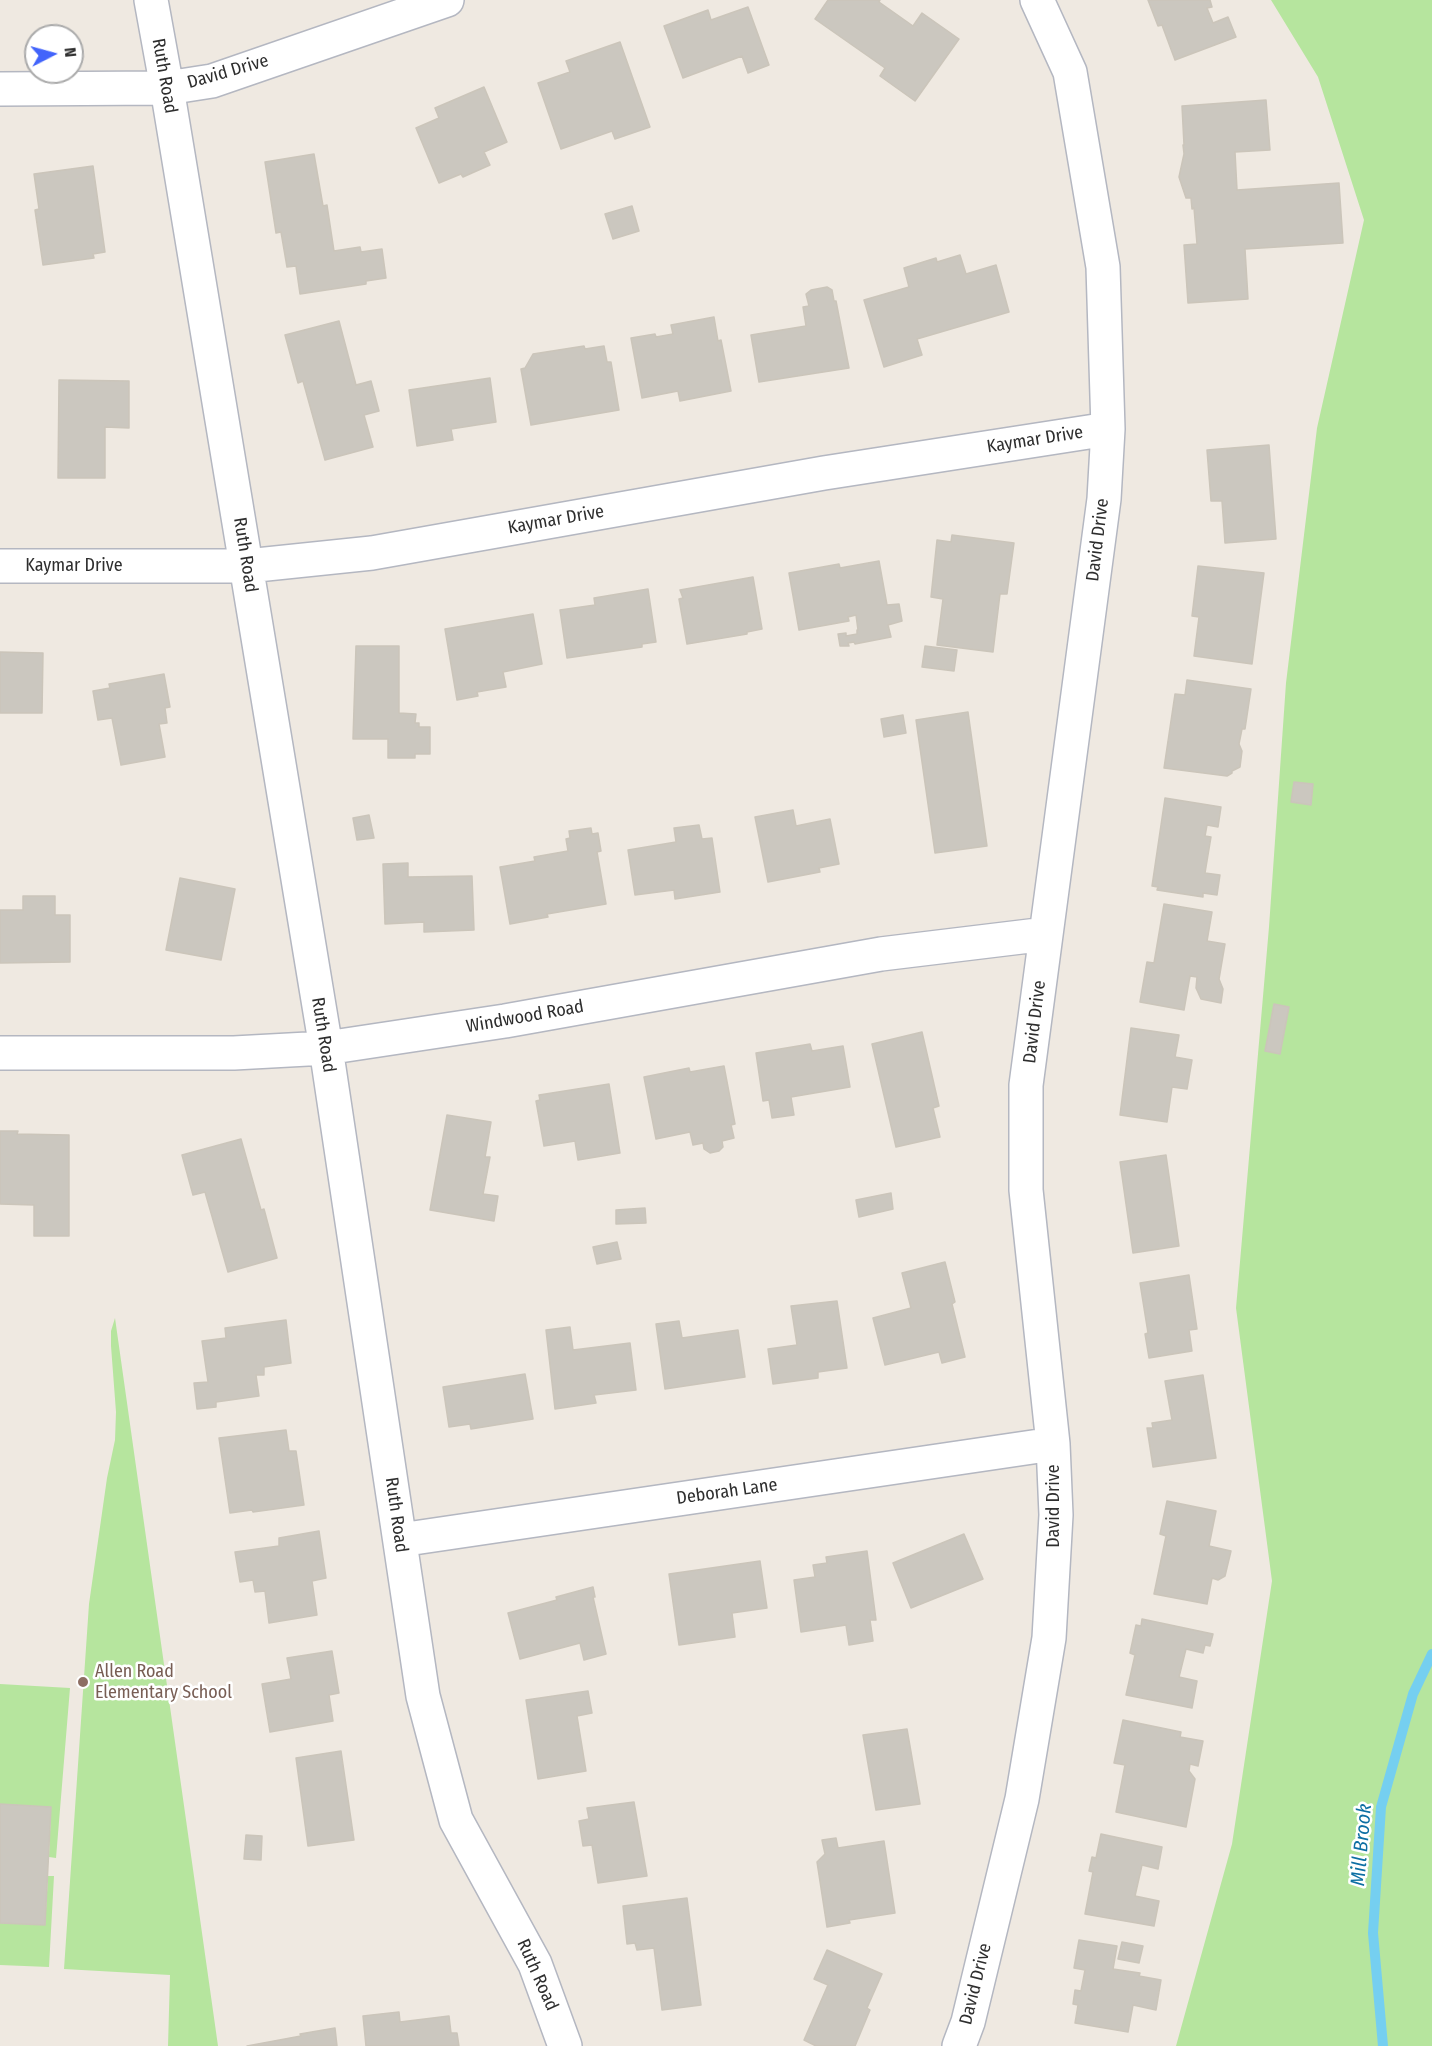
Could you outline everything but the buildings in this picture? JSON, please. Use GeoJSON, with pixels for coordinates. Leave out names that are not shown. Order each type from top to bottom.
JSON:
{"type":"FeatureCollection","features":[{"type":"Feature","properties":{"kind":"street","name":"Ruth Road"},"geometry":{"type":"LineString","coordinates":[[151,0],[326,1048],[423,1696],[456,1820],[535,1964],[565,2046]]}},
{"type":"Feature","properties":{"kind":"street","name":"David Drive"},"geometry":{"type":"LineString","coordinates":[[0,89],[167,88],[212,81],[447,0]]}},
{"type":"Feature","properties":{"kind":"street","name":"David Drive"},"geometry":{"type":"LineString","coordinates":[[959,2046],[968,2022],[1022,1799],[1048,1638],[1056,1515],[1053,1444],[1026,1190],[1026,1085],[1104,500],[1108,429],[1103,267],[1070,72],[1037,0]]}},
{"type":"Feature","properties":{"kind":"street","name":"Kaymar Drive"},"geometry":{"type":"LineString","coordinates":[[0,566],[246,567],[372,553],[824,473],[1108,429]]}},
{"type":"Feature","properties":{"kind":"street","name":"Windwood Road"},"geometry":{"type":"LineString","coordinates":[[0,1053],[234,1053],[326,1048],[505,1021],[881,954],[1046,934]]}},
{"type":"Feature","properties":{"kind":"street","name":"Deborah Lane"},"geometry":{"type":"LineString","coordinates":[[400,1540],[1053,1444]]}},
{"type":"Feature","properties":{"kind":"green space"},"geometry":{"type":"Polygon","coordinates":[[[1271,0],[1432,0],[1432,2046],[1176,2046],[1232,1844],[1272,1581],[1236,1308],[1269,927],[1286,683],[1317,428],[1364,220],[1318,77],[1271,0]]]}},
{"type":"Feature","properties":{"kind":"green space"},"geometry":{"type":"Polygon","coordinates":[[[115,1318],[218,2046],[168,2046],[170,1975],[64,1969],[89,1604],[107,1478],[115,1440],[116,1412],[111,1331],[115,1318]]]}},
{"type":"Feature","properties":{"kind":"green space"},"geometry":{"type":"Polygon","coordinates":[[[0,1684],[70,1688],[56,1858],[49,1857],[51,1807],[0,1804],[0,1684]]]}},
{"type":"Feature","properties":{"kind":"green space"},"geometry":{"type":"Polygon","coordinates":[[[48,1876],[54,1876],[49,1967],[0,1965],[0,1923],[45,1925],[48,1876]]]}},
{"type":"Feature","properties":{"kind":"waterway","name":"Mill Brook"},"geometry":{"type":"LineString","coordinates":[[1383,2046],[1373,1933],[1381,1807],[1413,1694],[1432,1654]]}},
{"type":"Feature","properties":{"kind":"place","name":"Allen Road Elementary School"},"geometry":{"type":"Point","coordinates":[83,1682]}}]}
